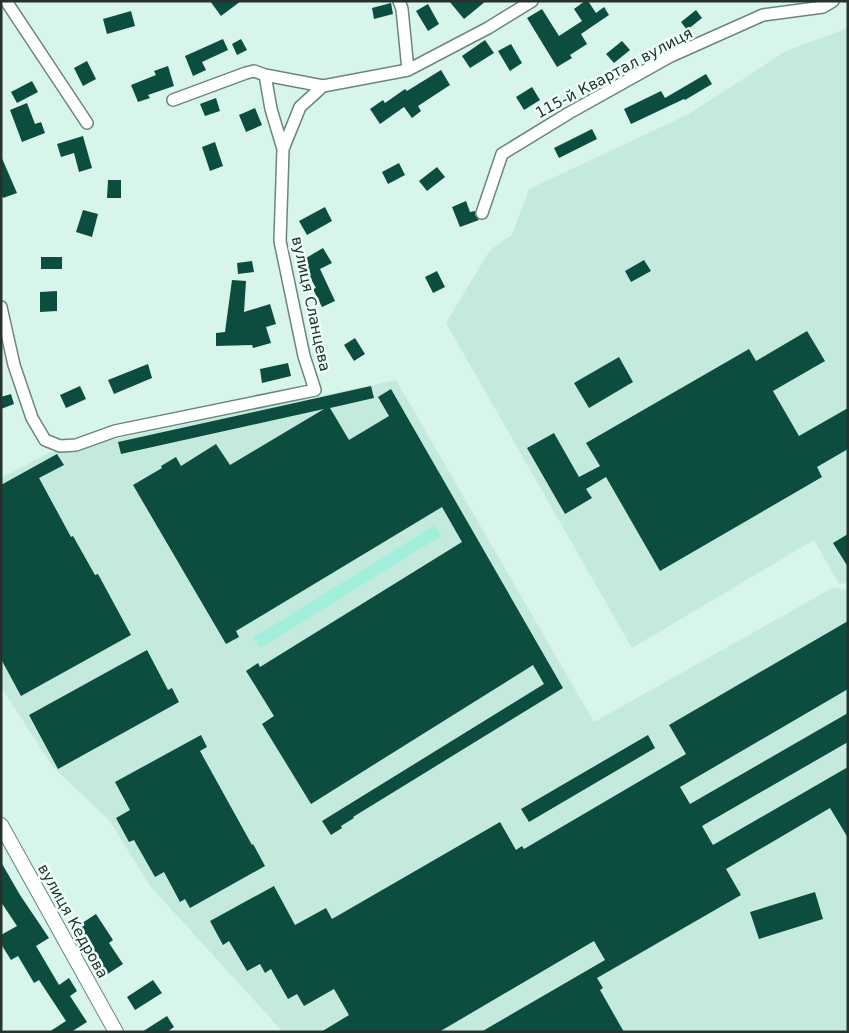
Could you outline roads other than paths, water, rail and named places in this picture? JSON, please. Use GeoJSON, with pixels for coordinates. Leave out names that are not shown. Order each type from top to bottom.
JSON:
{"type":"FeatureCollection","features":[{"type":"Feature","properties":{"kind":"street"},"geometry":{"type":"LineString","coordinates":[[6,1],[87,123]]}},
{"type":"Feature","properties":{"kind":"street"},"geometry":{"type":"LineString","coordinates":[[399,1],[402,8],[408,70]]}},
{"type":"Feature","properties":{"kind":"street"},"geometry":{"type":"LineString","coordinates":[[172,100],[254,71],[265,76],[323,86],[408,70],[488,28],[532,1]]}},
{"type":"Feature","properties":{"kind":"street","name":"115-й Квартал вулиця"},"geometry":{"type":"LineString","coordinates":[[482,213],[502,154],[535,133],[671,56],[754,19],[762,16],[823,7],[833,1]]}},
{"type":"Feature","properties":{"kind":"street","name":"вулиця Сланцева"},"geometry":{"type":"LineString","coordinates":[[1,307],[14,365],[32,418],[45,440],[60,446],[76,445],[115,431],[315,390],[304,356],[280,241],[283,149],[271,110],[265,76]]}},
{"type":"Feature","properties":{"kind":"street"},"geometry":{"type":"LineString","coordinates":[[283,149],[300,107],[323,86]]}},
{"type":"Feature","properties":{"kind":"street","name":"вулиця Кедрова"},"geometry":{"type":"LineString","coordinates":[[1,825],[116,1032]]}}]}
